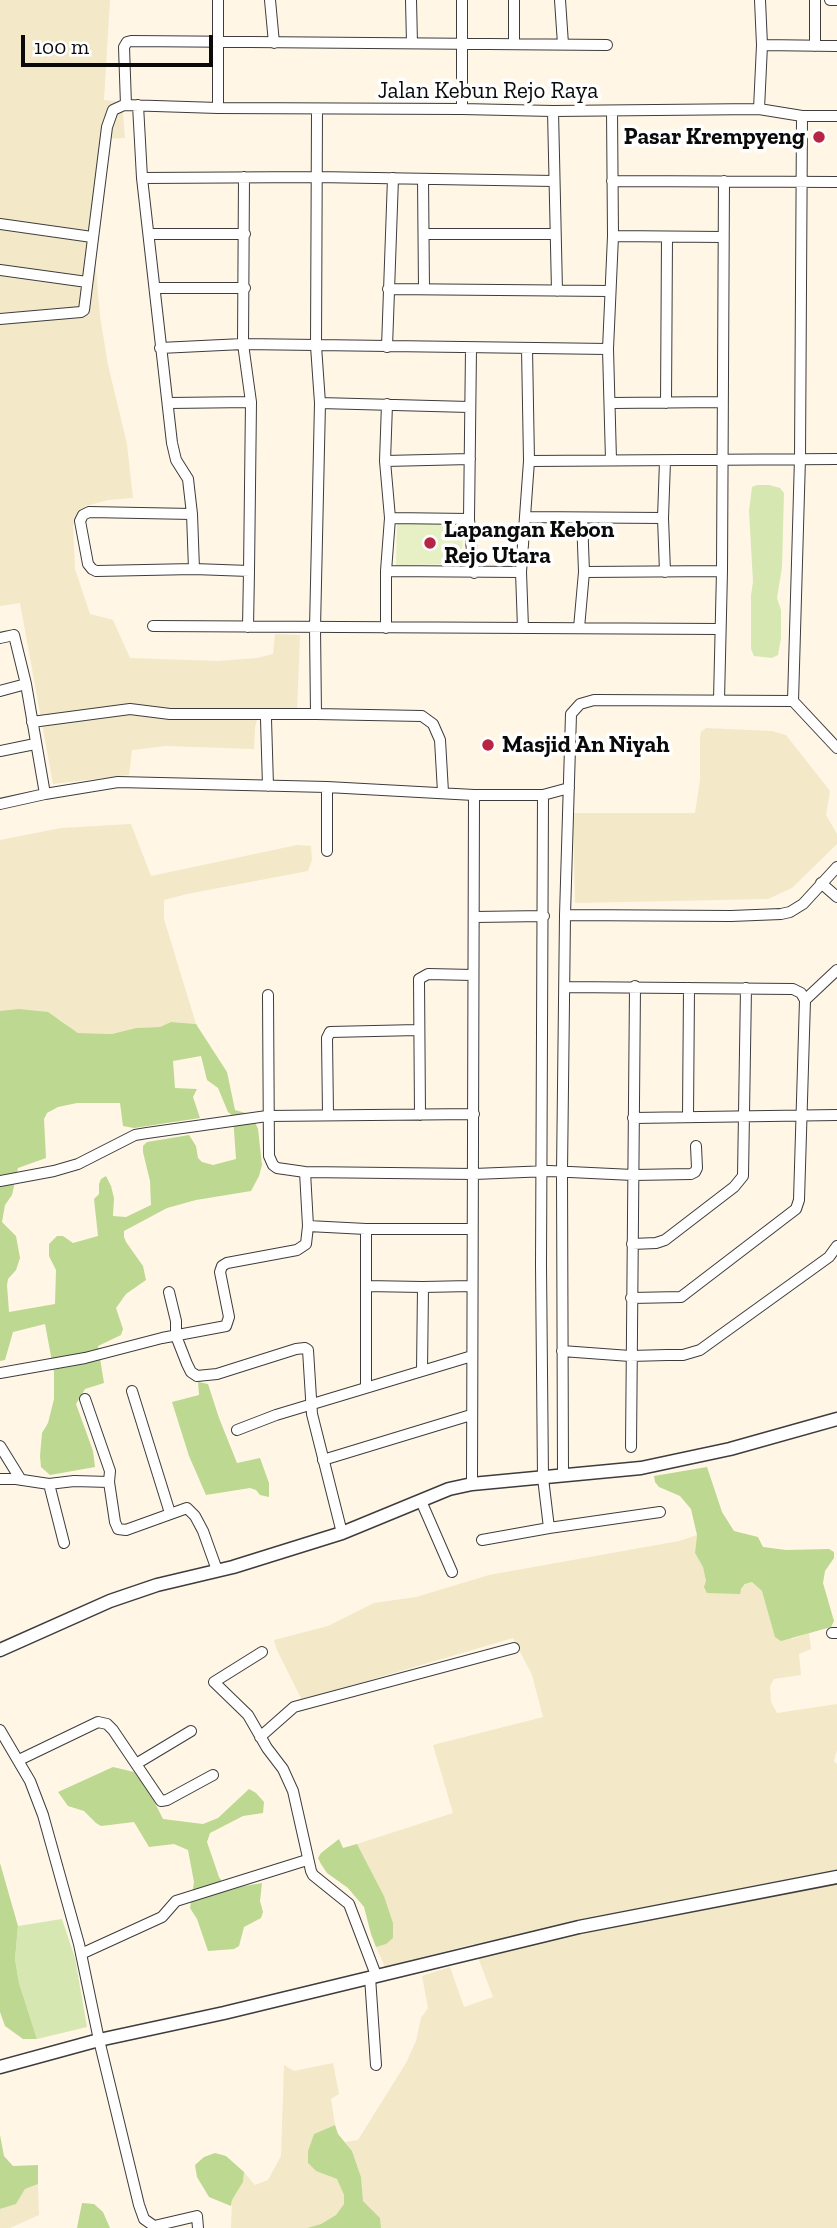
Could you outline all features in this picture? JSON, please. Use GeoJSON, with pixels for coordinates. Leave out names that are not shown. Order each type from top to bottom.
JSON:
{"type":"FeatureCollection","features":[{"type":"Feature","properties":{"kind":"street"},"geometry":{"type":"LineString","coordinates":[[218,0],[218,108]]}},
{"type":"Feature","properties":{"kind":"street"},"geometry":{"type":"LineString","coordinates":[[270,0],[274,43]]}},
{"type":"Feature","properties":{"kind":"street"},"geometry":{"type":"LineString","coordinates":[[411,0],[412,43]]}},
{"type":"Feature","properties":{"kind":"street"},"geometry":{"type":"LineString","coordinates":[[462,0],[462,109]]}},
{"type":"Feature","properties":{"kind":"street"},"geometry":{"type":"LineString","coordinates":[[514,0],[514,43]]}},
{"type":"Feature","properties":{"kind":"street"},"geometry":{"type":"LineString","coordinates":[[560,0],[563,44]]}},
{"type":"Feature","properties":{"kind":"street"},"geometry":{"type":"LineString","coordinates":[[759,109],[762,45],[760,0]]}},
{"type":"Feature","properties":{"kind":"street"},"geometry":{"type":"LineString","coordinates":[[815,46],[816,0]]}},
{"type":"Feature","properties":{"kind":"street"},"geometry":{"type":"LineString","coordinates":[[830,0],[837,0]]}},
{"type":"Feature","properties":{"kind":"street"},"geometry":{"type":"LineString","coordinates":[[0,319],[82,312],[85,309],[107,127],[113,110],[126,105],[124,47],[127,42],[607,45]]}},
{"type":"Feature","properties":{"kind":"street"},"geometry":{"type":"LineString","coordinates":[[762,45],[837,46]]}},
{"type":"Feature","properties":{"kind":"street","name":"Jalan Kebun Rejo Raya"},"geometry":{"type":"LineString","coordinates":[[126,105],[317,110],[759,109],[802,116],[837,116]]}},
{"type":"Feature","properties":{"kind":"street"},"geometry":{"type":"LineString","coordinates":[[138,105],[142,178],[160,348],[169,402],[172,443],[176,460],[188,479],[194,569]]}},
{"type":"Feature","properties":{"kind":"street"},"geometry":{"type":"LineString","coordinates":[[316,714],[315,628],[320,403],[316,346],[317,110]]}},
{"type":"Feature","properties":{"kind":"street"},"geometry":{"type":"LineString","coordinates":[[553,111],[557,291]]}},
{"type":"Feature","properties":{"kind":"street"},"geometry":{"type":"LineString","coordinates":[[611,460],[608,349],[613,236],[612,111]]}},
{"type":"Feature","properties":{"kind":"street"},"geometry":{"type":"LineString","coordinates":[[802,116],[800,458],[793,701],[837,748]]}},
{"type":"Feature","properties":{"kind":"street"},"geometry":{"type":"LineString","coordinates":[[244,177],[243,344],[251,402],[248,627]]}},
{"type":"Feature","properties":{"kind":"street"},"geometry":{"type":"LineString","coordinates":[[142,178],[554,180]]}},
{"type":"Feature","properties":{"kind":"street"},"geometry":{"type":"LineString","coordinates":[[387,347],[393,178]]}},
{"type":"Feature","properties":{"kind":"street"},"geometry":{"type":"LineString","coordinates":[[422,179],[425,289]]}},
{"type":"Feature","properties":{"kind":"street"},"geometry":{"type":"LineString","coordinates":[[612,181],[837,182]]}},
{"type":"Feature","properties":{"kind":"street"},"geometry":{"type":"LineString","coordinates":[[719,700],[723,461],[723,181]]}},
{"type":"Feature","properties":{"kind":"street"},"geometry":{"type":"LineString","coordinates":[[0,224],[92,237]]}},
{"type":"Feature","properties":{"kind":"street"},"geometry":{"type":"LineString","coordinates":[[150,234],[245,233]]}},
{"type":"Feature","properties":{"kind":"street"},"geometry":{"type":"LineString","coordinates":[[424,234],[555,234]]}},
{"type":"Feature","properties":{"kind":"street"},"geometry":{"type":"LineString","coordinates":[[613,236],[722,237]]}},
{"type":"Feature","properties":{"kind":"street"},"geometry":{"type":"LineString","coordinates":[[666,403],[667,237]]}},
{"type":"Feature","properties":{"kind":"street"},"geometry":{"type":"LineString","coordinates":[[0,270],[87,282]]}},
{"type":"Feature","properties":{"kind":"street"},"geometry":{"type":"LineString","coordinates":[[155,288],[245,288]]}},
{"type":"Feature","properties":{"kind":"street"},"geometry":{"type":"LineString","coordinates":[[388,289],[610,292]]}},
{"type":"Feature","properties":{"kind":"street"},"geometry":{"type":"LineString","coordinates":[[160,348],[243,344],[608,349]]}},
{"type":"Feature","properties":{"kind":"street"},"geometry":{"type":"LineString","coordinates":[[523,628],[522,572],[529,461],[527,348]]}},
{"type":"Feature","properties":{"kind":"street"},"geometry":{"type":"LineString","coordinates":[[471,349],[469,519],[474,573]]}},
{"type":"Feature","properties":{"kind":"street"},"geometry":{"type":"LineString","coordinates":[[169,402],[251,402]]}},
{"type":"Feature","properties":{"kind":"street"},"geometry":{"type":"LineString","coordinates":[[611,403],[722,402]]}},
{"type":"Feature","properties":{"kind":"street"},"geometry":{"type":"LineString","coordinates":[[320,403],[469,407]]}},
{"type":"Feature","properties":{"kind":"street"},"geometry":{"type":"LineString","coordinates":[[386,628],[386,570],[390,518],[385,461],[387,404]]}},
{"type":"Feature","properties":{"kind":"street"},"geometry":{"type":"LineString","coordinates":[[385,461],[470,459]]}},
{"type":"Feature","properties":{"kind":"street"},"geometry":{"type":"LineString","coordinates":[[529,461],[837,459]]}},
{"type":"Feature","properties":{"kind":"street"},"geometry":{"type":"LineString","coordinates":[[665,461],[665,572]]}},
{"type":"Feature","properties":{"kind":"street"},"geometry":{"type":"LineString","coordinates":[[192,514],[83,514],[80,522],[88,564],[94,570],[249,571]]}},
{"type":"Feature","properties":{"kind":"street"},"geometry":{"type":"LineString","coordinates":[[525,517],[663,518]]}},
{"type":"Feature","properties":{"kind":"street"},"geometry":{"type":"LineString","coordinates":[[390,518],[469,519]]}},
{"type":"Feature","properties":{"kind":"street"},"geometry":{"type":"LineString","coordinates":[[579,628],[584,572],[582,518]]}},
{"type":"Feature","properties":{"kind":"street"},"geometry":{"type":"LineString","coordinates":[[386,570],[522,572]]}},
{"type":"Feature","properties":{"kind":"street"},"geometry":{"type":"LineString","coordinates":[[584,572],[722,571]]}},
{"type":"Feature","properties":{"kind":"street"},"geometry":{"type":"LineString","coordinates":[[153,626],[720,629]]}},
{"type":"Feature","properties":{"kind":"street"},"geometry":{"type":"LineString","coordinates":[[0,638],[14,635],[26,684],[45,794]]}},
{"type":"Feature","properties":{"kind":"street"},"geometry":{"type":"LineString","coordinates":[[0,691],[26,684]]}},
{"type":"Feature","properties":{"kind":"street"},"geometry":{"type":"LineString","coordinates":[[563,1475],[562,1172],[570,718],[580,704],[594,700],[793,701]]}},
{"type":"Feature","properties":{"kind":"street"},"geometry":{"type":"LineString","coordinates":[[32,722],[130,709],[170,714],[416,715],[428,719],[436,728],[440,740],[443,792]]}},
{"type":"Feature","properties":{"kind":"street"},"geometry":{"type":"LineString","coordinates":[[266,719],[268,786]]}},
{"type":"Feature","properties":{"kind":"street"},"geometry":{"type":"LineString","coordinates":[[0,751],[35,744]]}},
{"type":"Feature","properties":{"kind":"street"},"geometry":{"type":"LineString","coordinates":[[0,804],[117,782],[327,787],[474,795],[543,794],[569,788]]}},
{"type":"Feature","properties":{"kind":"street"},"geometry":{"type":"LineString","coordinates":[[327,787],[327,851]]}},
{"type":"Feature","properties":{"kind":"street"},"geometry":{"type":"LineString","coordinates":[[543,794],[543,1478],[549,1528]]}},
{"type":"Feature","properties":{"kind":"street"},"geometry":{"type":"LineString","coordinates":[[472,1484],[474,795]]}},
{"type":"Feature","properties":{"kind":"street"},"geometry":{"type":"LineString","coordinates":[[565,915],[780,914],[803,904],[837,867]]}},
{"type":"Feature","properties":{"kind":"street"},"geometry":{"type":"LineString","coordinates":[[821,883],[837,897]]}},
{"type":"Feature","properties":{"kind":"street"},"geometry":{"type":"LineString","coordinates":[[475,917],[544,916]]}},
{"type":"Feature","properties":{"kind":"street"},"geometry":{"type":"LineString","coordinates":[[806,1000],[837,970]]}},
{"type":"Feature","properties":{"kind":"street"},"geometry":{"type":"LineString","coordinates":[[420,1115],[418,982],[420,977],[428,974],[473,975]]}},
{"type":"Feature","properties":{"kind":"street"},"geometry":{"type":"LineString","coordinates":[[631,1447],[635,986]]}},
{"type":"Feature","properties":{"kind":"street"},"geometry":{"type":"LineString","coordinates":[[566,987],[793,989],[801,993],[806,1000],[799,1200],[794,1213],[681,1297],[631,1298]]}},
{"type":"Feature","properties":{"kind":"street"},"geometry":{"type":"LineString","coordinates":[[688,1116],[689,988]]}},
{"type":"Feature","properties":{"kind":"street"},"geometry":{"type":"LineString","coordinates":[[632,1244],[665,1240],[741,1181],[744,1166],[746,988]]}},
{"type":"Feature","properties":{"kind":"street"},"geometry":{"type":"LineString","coordinates":[[268,995],[269,1156],[272,1165],[282,1170],[474,1174],[691,1174],[697,1168],[696,1146]]}},
{"type":"Feature","properties":{"kind":"street"},"geometry":{"type":"LineString","coordinates":[[328,1115],[327,1038],[330,1032],[418,1030]]}},
{"type":"Feature","properties":{"kind":"street"},"geometry":{"type":"LineString","coordinates":[[0,1181],[78,1164],[135,1135],[267,1116],[474,1114]]}},
{"type":"Feature","properties":{"kind":"street"},"geometry":{"type":"LineString","coordinates":[[633,1118],[837,1115]]}},
{"type":"Feature","properties":{"kind":"street"},"geometry":{"type":"LineString","coordinates":[[0,1373],[85,1358],[162,1338],[226,1326],[229,1317],[220,1272],[222,1266],[227,1262],[297,1250],[307,1241],[305,1172]]}},
{"type":"Feature","properties":{"kind":"street"},"geometry":{"type":"LineString","coordinates":[[308,1226],[471,1229]]}},
{"type":"Feature","properties":{"kind":"street"},"geometry":{"type":"LineString","coordinates":[[366,1229],[366,1388]]}},
{"type":"Feature","properties":{"kind":"street"},"geometry":{"type":"LineString","coordinates":[[562,1351],[630,1356],[683,1355],[700,1350],[829,1257],[837,1246]]}},
{"type":"Feature","properties":{"kind":"street"},"geometry":{"type":"LineString","coordinates":[[366,1286],[471,1286]]}},
{"type":"Feature","properties":{"kind":"street"},"geometry":{"type":"LineString","coordinates":[[422,1371],[423,1287]]}},
{"type":"Feature","properties":{"kind":"street"},"geometry":{"type":"LineString","coordinates":[[169,1292],[176,1321],[176,1336],[194,1375],[202,1377],[296,1349],[307,1349],[310,1353],[312,1405],[342,1534]]}},
{"type":"Feature","properties":{"kind":"street"},"geometry":{"type":"LineString","coordinates":[[237,1430],[276,1415],[472,1356]]}},
{"type":"Feature","properties":{"kind":"street"},"geometry":{"type":"LineString","coordinates":[[132,1391],[170,1513]]}},
{"type":"Feature","properties":{"kind":"street"},"geometry":{"type":"LineString","coordinates":[[85,1399],[110,1471],[109,1482],[118,1528],[125,1530],[187,1508],[195,1516],[217,1570]]}},
{"type":"Feature","properties":{"kind":"street"},"geometry":{"type":"LineString","coordinates":[[323,1460],[471,1415]]}},
{"type":"Feature","properties":{"kind":"street"},"geometry":{"type":"LineString","coordinates":[[0,1650],[110,1601],[342,1534],[449,1489],[472,1484],[641,1468],[730,1449],[837,1419]]}},
{"type":"Feature","properties":{"kind":"street"},"geometry":{"type":"LineString","coordinates":[[0,1446],[21,1480]]}},
{"type":"Feature","properties":{"kind":"street"},"geometry":{"type":"LineString","coordinates":[[0,1479],[49,1484],[74,1481],[109,1482]]}},
{"type":"Feature","properties":{"kind":"street"},"geometry":{"type":"LineString","coordinates":[[49,1484],[64,1543]]}},
{"type":"Feature","properties":{"kind":"street"},"geometry":{"type":"LineString","coordinates":[[421,1501],[452,1572]]}},
{"type":"Feature","properties":{"kind":"street"},"geometry":{"type":"LineString","coordinates":[[482,1540],[660,1512]]}},
{"type":"Feature","properties":{"kind":"street"},"geometry":{"type":"LineString","coordinates":[[260,1737],[294,1707],[514,1648]]}},
{"type":"Feature","properties":{"kind":"street"},"geometry":{"type":"LineString","coordinates":[[262,1652],[214,1682],[241,1706],[288,1779],[313,1875],[349,1904],[373,1976],[376,2065]]}},
{"type":"Feature","properties":{"kind":"street"},"geometry":{"type":"LineString","coordinates":[[19,1760],[98,1722],[104,1722],[113,1730],[161,1801],[213,1775]]}},
{"type":"Feature","properties":{"kind":"street"},"geometry":{"type":"LineString","coordinates":[[0,1730],[30,1781],[43,1815],[81,1954],[99,2040],[144,2219],[154,2226],[197,2216],[198,2228]]}},
{"type":"Feature","properties":{"kind":"street"},"geometry":{"type":"LineString","coordinates":[[136,1764],[191,1731]]}},
{"type":"Feature","properties":{"kind":"street"},"geometry":{"type":"LineString","coordinates":[[81,1954],[162,1917],[176,1901],[307,1860]]}},
{"type":"Feature","properties":{"kind":"street"},"geometry":{"type":"LineString","coordinates":[[0,2067],[99,2040],[579,1927],[837,1877]]}},
{"type":"Feature","properties":{"kind":"shaded area"},"geometry":{"type":"Polygon","coordinates":[[[0,0],[110,0],[104,100],[122,102],[125,138],[100,139],[94,247],[100,316],[108,365],[127,444],[133,498],[108,500],[86,506],[77,514],[73,525],[75,569],[90,614],[113,620],[130,658],[218,661],[257,658],[273,654],[275,634],[300,635],[297,712],[258,715],[254,749],[166,746],[132,750],[129,775],[53,784],[20,603],[0,606],[0,0]]]}},
{"type":"Feature","properties":{"kind":"shaded area"},"geometry":{"type":"Polygon","coordinates":[[[706,728],[772,731],[786,735],[830,791],[826,815],[837,834],[837,844],[792,888],[768,899],[575,903],[573,813],[695,813],[700,780],[700,739],[701,732],[706,728]]]}},
{"type":"Feature","properties":{"kind":"shaded area"},"geometry":{"type":"Polygon","coordinates":[[[131,824],[151,876],[297,845],[311,846],[312,860],[308,871],[164,900],[164,919],[196,1024],[171,1022],[160,1027],[136,1028],[112,1034],[78,1033],[59,1019],[0,1011],[0,840],[61,828],[131,824]]]}},
{"type":"Feature","properties":{"kind":"shaded area"},"geometry":{"type":"Polygon","coordinates":[[[697,1535],[695,1553],[703,1567],[706,1581],[741,1589],[752,1582],[762,1591],[766,1602],[792,1639],[809,1633],[811,1649],[799,1654],[801,1675],[774,1679],[770,1686],[771,1702],[777,1713],[837,1704],[837,1750],[834,1761],[837,1764],[837,2228],[381,2228],[380,2218],[363,2201],[361,2177],[352,2151],[345,2142],[358,2140],[406,2063],[416,2041],[421,2018],[428,2008],[422,1976],[450,1967],[464,2007],[493,1997],[473,1944],[385,1967],[376,1947],[386,1944],[393,1923],[384,1896],[357,1844],[453,1813],[433,1745],[543,1717],[532,1675],[513,1638],[302,1700],[274,1640],[328,1626],[374,1603],[416,1597],[489,1575],[679,1541],[697,1535]]]}},
{"type":"Feature","properties":{"kind":"shaded area"},"geometry":{"type":"Polygon","coordinates":[[[333,2063],[339,2094],[331,2099],[335,2125],[314,2134],[308,2151],[308,2163],[316,2171],[337,2179],[344,2195],[344,2204],[336,2215],[307,2228],[231,2228],[232,2200],[243,2182],[244,2172],[255,2185],[268,2180],[281,2156],[284,2065],[294,2071],[333,2063]]]}},
{"type":"Feature","properties":{"kind":"shaded area"},"geometry":{"type":"Polygon","coordinates":[[[38,2184],[39,2215],[10,2228],[0,2228],[0,2209],[16,2204],[25,2189],[38,2184]]]}},
{"type":"Feature","properties":{"kind":"green space"},"geometry":{"type":"Polygon","coordinates":[[[757,485],[780,488],[784,493],[782,567],[777,598],[781,610],[781,638],[778,655],[772,658],[754,656],[751,649],[753,582],[749,511],[752,487],[757,485]]]}},
{"type":"Feature","properties":{"kind":"green space","name":"Lapangan Kebon Rejo Utara"},"geometry":{"type":"Polygon","coordinates":[[[463,522],[462,564],[396,565],[397,523],[463,522]]]}},
{"type":"Feature","properties":{"kind":"green space"},"geometry":{"type":"Polygon","coordinates":[[[19,1009],[48,1012],[78,1033],[112,1034],[136,1028],[160,1027],[171,1022],[196,1024],[227,1072],[235,1110],[252,1115],[258,1129],[262,1165],[251,1191],[167,1208],[124,1231],[126,1242],[143,1266],[146,1280],[126,1294],[116,1308],[123,1329],[121,1335],[98,1346],[104,1383],[85,1389],[76,1404],[93,1451],[95,1467],[50,1475],[41,1467],[40,1456],[42,1433],[48,1423],[54,1399],[54,1372],[45,1324],[13,1332],[5,1360],[0,1361],[0,1011],[19,1009]],[[201,1056],[173,1061],[175,1088],[197,1089],[193,1097],[200,1118],[134,1128],[123,1126],[120,1103],[77,1103],[58,1107],[47,1113],[44,1119],[46,1158],[18,1168],[12,1195],[5,1205],[2,1222],[16,1236],[20,1258],[16,1270],[8,1279],[9,1312],[55,1304],[56,1270],[49,1256],[49,1244],[57,1236],[63,1236],[73,1243],[98,1236],[94,1199],[99,1194],[101,1179],[106,1176],[111,1186],[114,1198],[113,1216],[126,1217],[151,1205],[150,1181],[143,1152],[143,1146],[147,1142],[189,1135],[202,1162],[213,1165],[236,1159],[233,1116],[228,1112],[218,1088],[207,1080],[201,1056]]]}},
{"type":"Feature","properties":{"kind":"green space"},"geometry":{"type":"Polygon","coordinates":[[[198,1382],[208,1384],[237,1463],[260,1458],[269,1483],[269,1497],[250,1488],[206,1495],[189,1456],[172,1402],[199,1395],[198,1382]]]}},
{"type":"Feature","properties":{"kind":"green space"},"geometry":{"type":"Polygon","coordinates":[[[707,1467],[722,1512],[734,1531],[758,1537],[763,1547],[786,1550],[829,1549],[834,1552],[834,1558],[825,1571],[823,1583],[834,1621],[831,1627],[781,1641],[775,1637],[762,1591],[752,1582],[745,1584],[740,1594],[707,1593],[703,1567],[695,1553],[697,1535],[691,1509],[680,1496],[659,1487],[654,1476],[707,1467]]]}},
{"type":"Feature","properties":{"kind":"green space"},"geometry":{"type":"Polygon","coordinates":[[[113,1767],[134,1772],[151,1795],[163,1819],[203,1824],[218,1818],[249,1789],[264,1802],[263,1813],[243,1816],[210,1833],[207,1842],[219,1877],[227,1889],[262,1883],[261,1918],[244,1927],[239,1946],[234,1949],[208,1951],[197,1919],[190,1908],[194,1882],[188,1850],[174,1844],[149,1847],[134,1822],[101,1826],[84,1811],[68,1806],[58,1792],[113,1767]]]}},
{"type":"Feature","properties":{"kind":"green space"},"geometry":{"type":"Polygon","coordinates":[[[339,1839],[343,1848],[357,1844],[384,1896],[393,1923],[393,1938],[386,1944],[376,1947],[364,1907],[348,1888],[327,1873],[318,1858],[339,1839]]]}},
{"type":"Feature","properties":{"kind":"green space"},"geometry":{"type":"Polygon","coordinates":[[[0,1863],[18,1926],[15,1959],[19,1983],[37,2039],[23,2039],[5,2026],[0,2012],[0,1863]]]}},
{"type":"Feature","properties":{"kind":"green space"},"geometry":{"type":"Polygon","coordinates":[[[62,1919],[75,1958],[87,2027],[37,2039],[19,1983],[15,1959],[18,1926],[62,1919]]]}},
{"type":"Feature","properties":{"kind":"green space"},"geometry":{"type":"Polygon","coordinates":[[[335,2125],[338,2134],[352,2151],[361,2177],[363,2201],[380,2218],[381,2228],[307,2228],[336,2215],[344,2204],[344,2195],[337,2179],[316,2171],[308,2163],[308,2151],[314,2134],[335,2125]]]}},
{"type":"Feature","properties":{"kind":"green space"},"geometry":{"type":"Polygon","coordinates":[[[0,2135],[4,2156],[13,2166],[38,2165],[38,2184],[25,2189],[16,2204],[0,2209],[0,2135]]]}},
{"type":"Feature","properties":{"kind":"green space"},"geometry":{"type":"Polygon","coordinates":[[[215,2153],[226,2156],[244,2172],[243,2182],[231,2206],[209,2197],[197,2177],[195,2165],[204,2157],[215,2153]]]}},
{"type":"Feature","properties":{"kind":"green space"},"geometry":{"type":"Polygon","coordinates":[[[82,2203],[94,2204],[103,2212],[110,2228],[77,2228],[82,2203]]]}},
{"type":"Feature","properties":{"kind":"place","name":"Pasar Krempyeng"},"geometry":{"type":"Point","coordinates":[819,137]}},
{"type":"Feature","properties":{"kind":"place","name":"Lapangan Kebon Rejo Utara"},"geometry":{"type":"Point","coordinates":[430,543]}},
{"type":"Feature","properties":{"kind":"place","name":"Masjid An Niyah"},"geometry":{"type":"Point","coordinates":[488,745]}}]}
